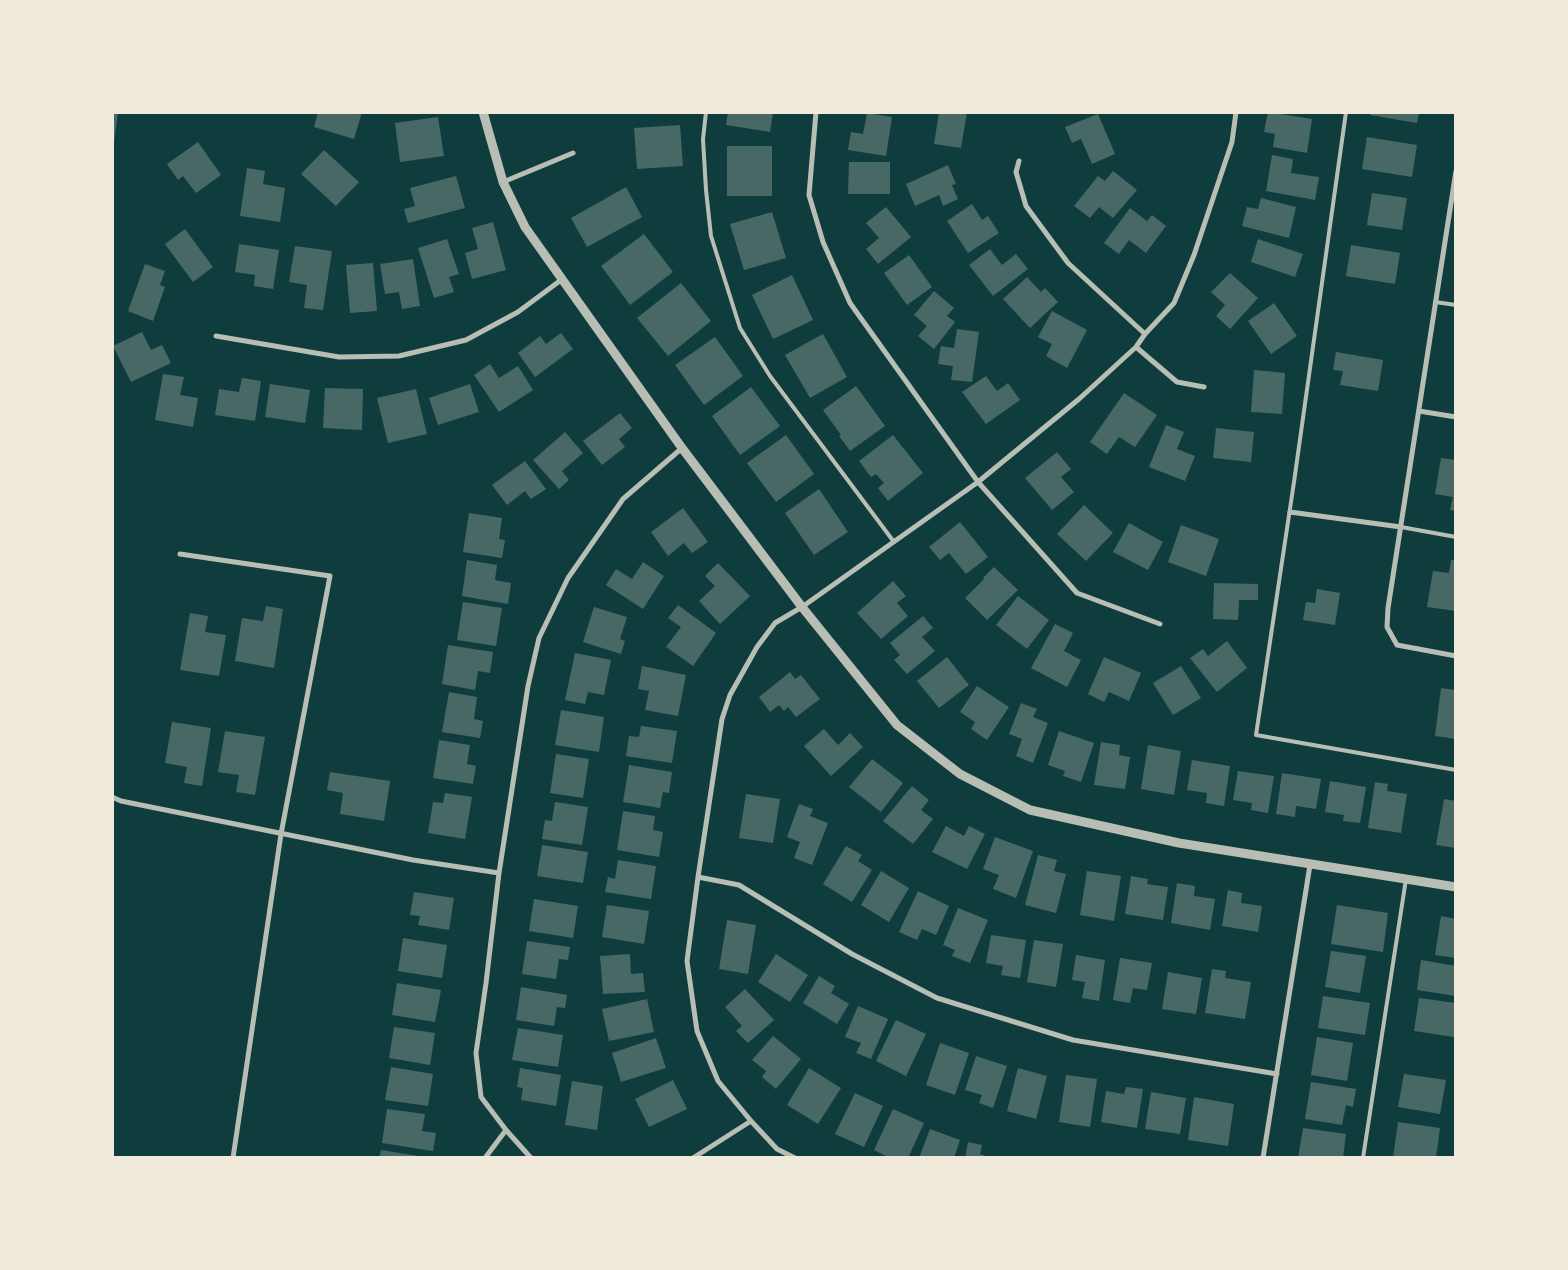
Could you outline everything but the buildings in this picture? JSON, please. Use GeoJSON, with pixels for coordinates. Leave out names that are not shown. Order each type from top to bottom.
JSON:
{"type":"FeatureCollection","features":[{"type":"Feature","properties":{"kind":"street"},"geometry":{"type":"LineString","coordinates":[[483,112],[503,182],[525,227],[682,448],[802,607],[897,725],[960,774],[1030,810],[1179,843],[1456,888]]}},
{"type":"Feature","properties":{"kind":"street"},"geometry":{"type":"LineString","coordinates":[[816,112],[809,195],[823,242],[850,303],[978,482],[1077,593],[1160,624]]}},
{"type":"Feature","properties":{"kind":"street"},"geometry":{"type":"LineString","coordinates":[[795,1158],[777,1149],[718,1081],[697,1031],[687,961],[722,718],[730,695],[757,647],[775,623],[802,607],[978,482],[1079,399],[1136,347],[1145,334],[1174,303],[1194,255],[1232,142],[1236,112]]}},
{"type":"Feature","properties":{"kind":"street"},"geometry":{"type":"LineString","coordinates":[[503,182],[573,153]]}},
{"type":"Feature","properties":{"kind":"street"},"geometry":{"type":"LineString","coordinates":[[1019,161],[1016,172],[1026,206],[1031,213],[1068,263],[1145,334]]}},
{"type":"Feature","properties":{"kind":"street"},"geometry":{"type":"LineString","coordinates":[[1456,171],[1454,195],[1435,302],[1387,627],[1397,645],[1456,656]]}},
{"type":"Feature","properties":{"kind":"street"},"geometry":{"type":"LineString","coordinates":[[216,336],[339,357],[399,356],[466,340],[518,312],[561,280]]}},
{"type":"Feature","properties":{"kind":"street"},"geometry":{"type":"LineString","coordinates":[[1136,347],[1177,382],[1204,387]]}},
{"type":"Feature","properties":{"kind":"street"},"geometry":{"type":"LineString","coordinates":[[1419,411],[1456,417]]}},
{"type":"Feature","properties":{"kind":"street"},"geometry":{"type":"LineString","coordinates":[[530,1158],[506,1130],[482,1096],[476,1053],[499,873],[528,686],[539,638],[568,578],[623,499],[682,448]]}},
{"type":"Feature","properties":{"kind":"street"},"geometry":{"type":"LineString","coordinates":[[1290,512],[1401,527]]}},
{"type":"Feature","properties":{"kind":"street"},"geometry":{"type":"LineString","coordinates":[[180,554],[330,576],[282,834],[234,1158]]}},
{"type":"Feature","properties":{"kind":"street"},"geometry":{"type":"LineString","coordinates":[[112,797],[121,802],[412,860],[499,873]]}},
{"type":"Feature","properties":{"kind":"street"},"geometry":{"type":"LineString","coordinates":[[1263,1158],[1310,865]]}},
{"type":"Feature","properties":{"kind":"street"},"geometry":{"type":"LineString","coordinates":[[698,877],[739,884],[852,954],[936,998],[1073,1040],[1277,1074]]}},
{"type":"Feature","properties":{"kind":"street"},"geometry":{"type":"LineString","coordinates":[[693,1158],[751,1121]]}},
{"type":"Feature","properties":{"kind":"street"},"geometry":{"type":"LineString","coordinates":[[484,1158],[506,1130]]}},
{"type":"Feature","properties":{"kind":"lane"},"geometry":{"type":"LineString","coordinates":[[706,112],[703,138],[711,236],[740,328],[770,376],[894,542]]}},
{"type":"Feature","properties":{"kind":"lane"},"geometry":{"type":"LineString","coordinates":[[1346,112],[1290,512],[1256,735],[1456,770]]}},
{"type":"Feature","properties":{"kind":"lane"},"geometry":{"type":"LineString","coordinates":[[1435,302],[1456,305]]}},
{"type":"Feature","properties":{"kind":"lane"},"geometry":{"type":"LineString","coordinates":[[1401,527],[1456,537]]}},
{"type":"Feature","properties":{"kind":"lane"},"geometry":{"type":"LineString","coordinates":[[1363,1158],[1406,879]]}}]}
